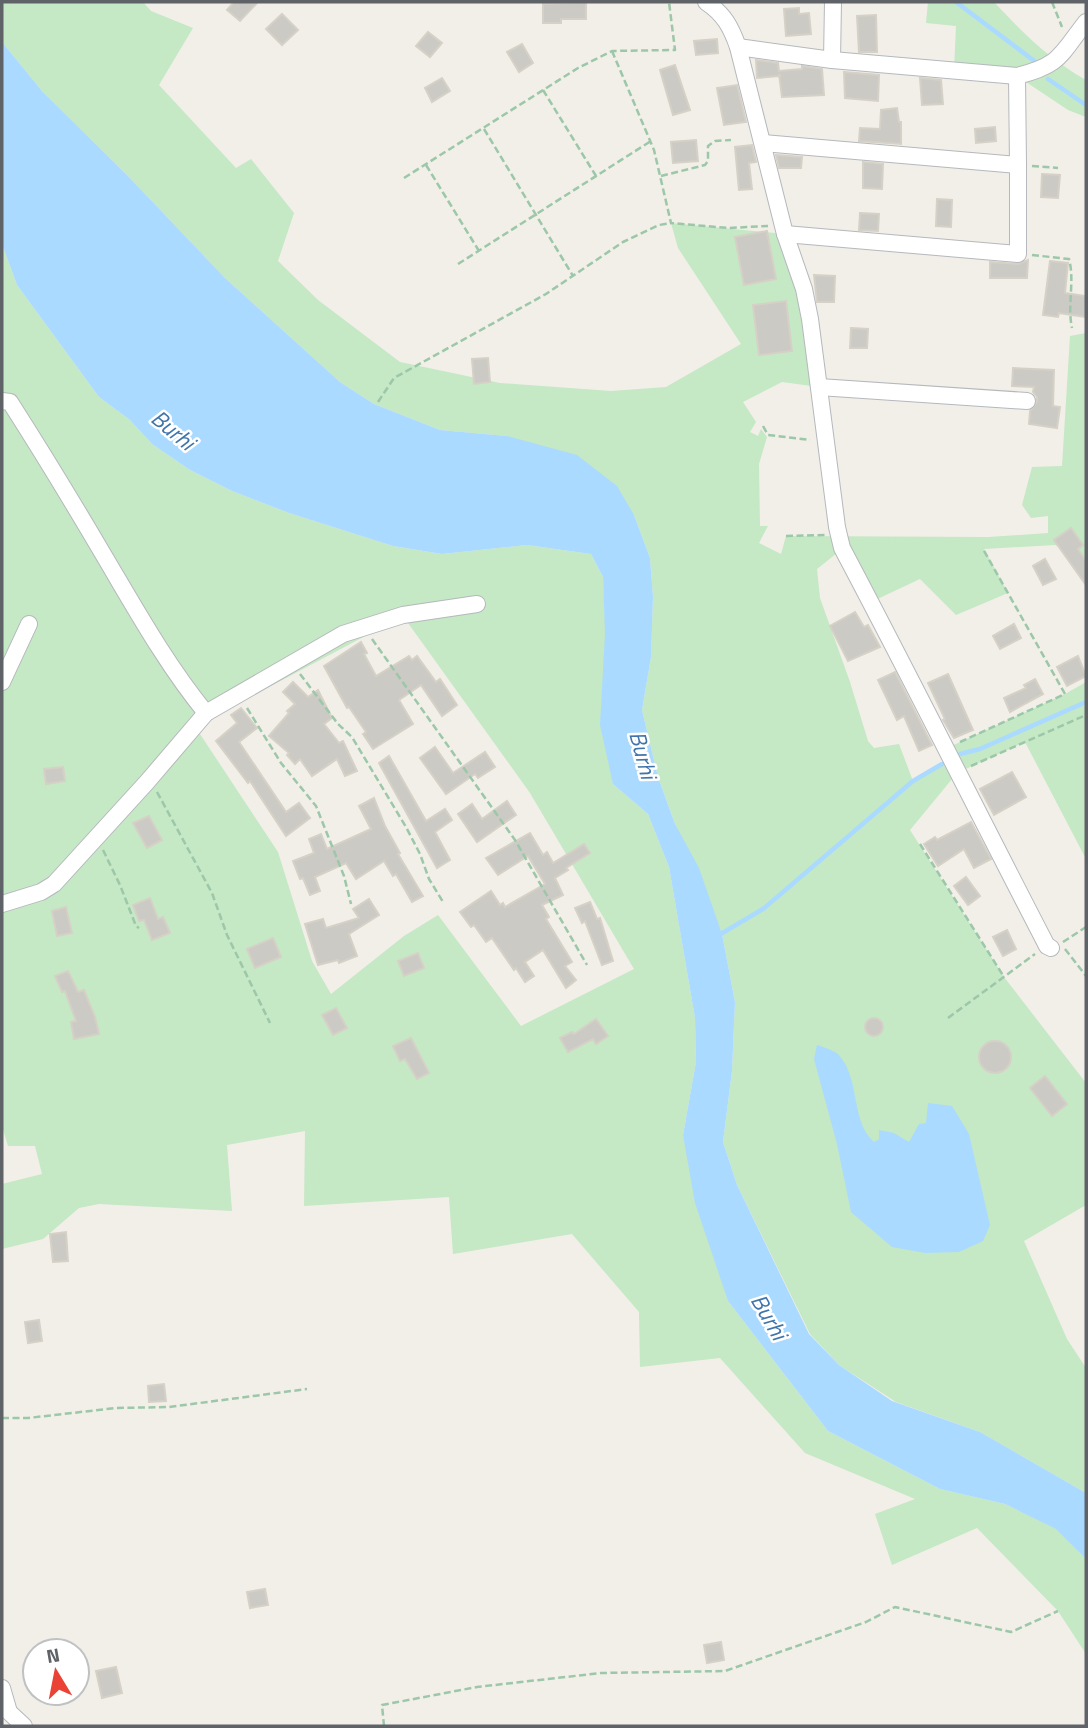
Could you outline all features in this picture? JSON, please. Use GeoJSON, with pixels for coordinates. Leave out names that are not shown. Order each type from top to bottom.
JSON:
{"type":"FeatureCollection","features":[{"type":"Feature","properties":{"kind":"street"},"geometry":{"type":"LineString","coordinates":[[706,2],[723,15],[731,27],[738,47],[784,230],[804,289],[842,548],[1049,947]]}},
{"type":"Feature","properties":{"kind":"street"},"geometry":{"type":"LineString","coordinates":[[832,60],[833,2]]}},
{"type":"Feature","properties":{"kind":"street"},"geometry":{"type":"LineString","coordinates":[[738,47],[832,60],[1017,76],[1041,70],[1055,62],[1086,22]]}},
{"type":"Feature","properties":{"kind":"street"},"geometry":{"type":"LineString","coordinates":[[784,230],[1018,254],[1017,76]]}},
{"type":"Feature","properties":{"kind":"street"},"geometry":{"type":"LineString","coordinates":[[763,143],[1018,164]]}},
{"type":"Feature","properties":{"kind":"street"},"geometry":{"type":"LineString","coordinates":[[819,387],[1027,401]]}},
{"type":"Feature","properties":{"kind":"street"},"geometry":{"type":"LineString","coordinates":[[2,401],[10,402],[133,605],[206,713]]}},
{"type":"Feature","properties":{"kind":"street"},"geometry":{"type":"LineString","coordinates":[[2,904],[41,892],[54,884],[148,782],[206,713],[343,634],[403,615],[477,604]]}},
{"type":"Feature","properties":{"kind":"street"},"geometry":{"type":"LineString","coordinates":[[2,682],[29,624]]}},
{"type":"Feature","properties":{"kind":"street"},"geometry":{"type":"LineString","coordinates":[[2,1688],[9,1712],[24,1726]]}},
{"type":"Feature","properties":{"kind":"path"},"geometry":{"type":"LineString","coordinates":[[404,178],[578,68],[612,51],[675,50],[669,2]]}},
{"type":"Feature","properties":{"kind":"path"},"geometry":{"type":"LineString","coordinates":[[1052,2],[1070,42]]}},
{"type":"Feature","properties":{"kind":"path"},"geometry":{"type":"LineString","coordinates":[[612,51],[651,141],[671,223]]}},
{"type":"Feature","properties":{"kind":"path"},"geometry":{"type":"LineString","coordinates":[[543,90],[596,176]]}},
{"type":"Feature","properties":{"kind":"path"},"geometry":{"type":"LineString","coordinates":[[484,129],[573,276]]}},
{"type":"Feature","properties":{"kind":"path"},"geometry":{"type":"LineString","coordinates":[[661,176],[705,165],[708,161],[708,146],[715,141],[731,140]]}},
{"type":"Feature","properties":{"kind":"path"},"geometry":{"type":"LineString","coordinates":[[458,264],[651,141]]}},
{"type":"Feature","properties":{"kind":"path"},"geometry":{"type":"LineString","coordinates":[[1018,164],[1058,168]]}},
{"type":"Feature","properties":{"kind":"path"},"geometry":{"type":"LineString","coordinates":[[425,165],[479,251]]}},
{"type":"Feature","properties":{"kind":"path"},"geometry":{"type":"LineString","coordinates":[[378,402],[394,378],[487,329],[623,242],[659,225],[671,223],[784,230]]}},
{"type":"Feature","properties":{"kind":"path"},"geometry":{"type":"LineString","coordinates":[[1018,254],[1069,259],[1072,269],[1069,314],[1072,328]]}},
{"type":"Feature","properties":{"kind":"path"},"geometry":{"type":"LineString","coordinates":[[763,426],[768,436],[811,440],[825,436]]}},
{"type":"Feature","properties":{"kind":"path"},"geometry":{"type":"LineString","coordinates":[[786,536],[839,535]]}},
{"type":"Feature","properties":{"kind":"path"},"geometry":{"type":"LineString","coordinates":[[947,748],[1065,694],[984,549]]}},
{"type":"Feature","properties":{"kind":"path"},"geometry":{"type":"LineString","coordinates":[[364,628],[515,840],[587,965]]}},
{"type":"Feature","properties":{"kind":"path"},"geometry":{"type":"LineString","coordinates":[[291,664],[338,724],[352,737],[406,827],[429,879],[443,902]]}},
{"type":"Feature","properties":{"kind":"path"},"geometry":{"type":"LineString","coordinates":[[239,693],[281,763],[316,806],[344,876],[351,904]]}},
{"type":"Feature","properties":{"kind":"path"},"geometry":{"type":"LineString","coordinates":[[957,773],[1086,715]]}},
{"type":"Feature","properties":{"kind":"path"},"geometry":{"type":"LineString","coordinates":[[148,782],[159,793],[212,893],[227,935],[270,1023]]}},
{"type":"Feature","properties":{"kind":"path"},"geometry":{"type":"LineString","coordinates":[[95,839],[108,856],[139,928]]}},
{"type":"Feature","properties":{"kind":"path"},"geometry":{"type":"LineString","coordinates":[[920,844],[1004,977]]}},
{"type":"Feature","properties":{"kind":"path"},"geometry":{"type":"LineString","coordinates":[[1086,927],[1061,943],[1086,976]]}},
{"type":"Feature","properties":{"kind":"path"},"geometry":{"type":"LineString","coordinates":[[948,1018],[1049,947]]}},
{"type":"Feature","properties":{"kind":"path"},"geometry":{"type":"LineString","coordinates":[[2,1418],[28,1418],[116,1408],[169,1407],[307,1389]]}},
{"type":"Feature","properties":{"kind":"path"},"geometry":{"type":"LineString","coordinates":[[384,1726],[382,1705],[477,1687],[601,1673],[725,1671],[866,1622],[895,1607],[1011,1632],[1058,1611]]}},
{"type":"Feature","properties":{"kind":"green space"},"geometry":{"type":"Polygon","coordinates":[[[2,2],[143,2],[151,11],[193,28],[159,85],[236,168],[251,159],[294,213],[278,261],[318,300],[400,362],[500,383],[611,391],[666,387],[741,344],[678,248],[671,223],[785,234],[819,387],[782,382],[743,402],[756,422],[750,432],[758,436],[761,429],[767,437],[759,464],[760,526],[768,526],[759,543],[781,554],[786,536],[989,537],[1048,533],[1048,516],[1031,518],[1022,505],[1032,467],[1062,466],[1070,336],[1086,333],[1086,570],[1075,554],[1055,545],[984,549],[1008,593],[956,615],[920,579],[871,602],[842,549],[817,569],[820,598],[868,741],[874,748],[899,744],[913,781],[942,764],[947,748],[1086,682],[1086,859],[1025,742],[957,773],[910,830],[1004,977],[1086,1083],[1086,1205],[1024,1241],[1067,1339],[1086,1368],[1086,1493],[980,1432],[896,1402],[839,1365],[810,1334],[737,1185],[723,1142],[732,1071],[735,1002],[722,934],[658,777],[642,710],[651,657],[653,597],[650,558],[634,515],[507,436],[440,430],[374,404],[340,382],[225,278],[42,91],[2,42],[2,2]]]}},
{"type":"Feature","properties":{"kind":"green space"},"geometry":{"type":"Polygon","coordinates":[[[928,2],[994,2],[1037,45],[1086,80],[1086,117],[1068,110],[1017,76],[954,70],[956,26],[926,23],[928,2]]]}},
{"type":"Feature","properties":{"kind":"green space"},"geometry":{"type":"Polygon","coordinates":[[[2,244],[17,285],[99,397],[130,420],[152,444],[190,470],[232,491],[289,513],[393,546],[442,554],[527,545],[591,554],[603,577],[613,784],[648,814],[669,867],[695,1018],[696,1062],[683,1135],[728,1301],[828,1431],[940,1489],[1005,1504],[1057,1529],[1086,1559],[1086,1654],[1058,1611],[977,1528],[892,1565],[875,1514],[915,1499],[805,1453],[720,1358],[640,1367],[639,1312],[572,1234],[453,1254],[449,1197],[304,1206],[305,1131],[227,1145],[232,1211],[99,1204],[79,1208],[43,1239],[2,1249],[2,1184],[42,1174],[35,1146],[8,1146],[2,1126],[2,244]],[[403,616],[239,703],[213,718],[198,731],[278,852],[312,961],[331,994],[404,936],[438,915],[521,1026],[634,969],[530,793],[403,616]]]}},
{"type":"Feature","properties":{"kind":"water","name":"Burhi"},"geometry":{"type":"Polygon","coordinates":[[[2,42],[42,91],[225,278],[340,382],[374,404],[440,430],[507,436],[577,455],[617,486],[634,515],[650,558],[653,597],[651,657],[642,710],[658,777],[675,824],[699,868],[722,934],[735,1002],[732,1071],[723,1142],[737,1185],[809,1334],[839,1365],[892,1401],[980,1432],[1086,1493],[1086,1559],[1056,1529],[1005,1504],[940,1489],[828,1431],[728,1301],[695,1203],[683,1135],[696,1062],[695,1018],[669,867],[648,814],[613,784],[600,725],[605,634],[603,577],[591,554],[527,545],[442,554],[393,546],[289,513],[232,491],[190,470],[152,444],[130,420],[99,397],[17,285],[2,244],[2,42]]]}},
{"type":"Feature","properties":{"kind":"water"},"geometry":{"type":"Polygon","coordinates":[[[817,1045],[838,1054],[845,1064],[861,1123],[874,1142],[879,1139],[879,1130],[894,1133],[909,1142],[919,1124],[926,1123],[928,1103],[952,1106],[969,1134],[990,1225],[983,1241],[959,1252],[925,1253],[892,1247],[851,1212],[837,1144],[814,1059],[817,1045]]]}},
{"type":"Feature","properties":{"kind":"building"},"geometry":{"type":"Polygon","coordinates":[[[234,2],[258,2],[240,21],[227,10],[234,2]]]}},
{"type":"Feature","properties":{"kind":"building"},"geometry":{"type":"Polygon","coordinates":[[[586,2],[586,19],[561,19],[561,23],[543,23],[543,4],[586,2]]]}},
{"type":"Feature","properties":{"kind":"building"},"geometry":{"type":"Polygon","coordinates":[[[799,8],[799,14],[809,13],[811,34],[786,36],[784,9],[799,8]]]}},
{"type":"Feature","properties":{"kind":"building"},"geometry":{"type":"Polygon","coordinates":[[[282,14],[298,30],[282,45],[266,29],[282,14]]]}},
{"type":"Feature","properties":{"kind":"building"},"geometry":{"type":"Polygon","coordinates":[[[876,15],[877,52],[859,52],[857,16],[876,15]]]}},
{"type":"Feature","properties":{"kind":"building"},"geometry":{"type":"Polygon","coordinates":[[[428,32],[442,43],[430,57],[416,46],[428,32]]]}},
{"type":"Feature","properties":{"kind":"building"},"geometry":{"type":"Polygon","coordinates":[[[717,39],[718,53],[696,55],[694,41],[717,39]]]}},
{"type":"Feature","properties":{"kind":"building"},"geometry":{"type":"Polygon","coordinates":[[[522,44],[533,63],[519,72],[507,52],[522,44]]]}},
{"type":"Feature","properties":{"kind":"building"},"geometry":{"type":"Polygon","coordinates":[[[756,60],[778,63],[779,71],[802,69],[802,66],[822,69],[824,95],[782,97],[779,76],[757,78],[756,60]]]}},
{"type":"Feature","properties":{"kind":"building"},"geometry":{"type":"Polygon","coordinates":[[[675,65],[690,110],[673,115],[660,70],[675,65]]]}},
{"type":"Feature","properties":{"kind":"building"},"geometry":{"type":"Polygon","coordinates":[[[844,72],[879,75],[878,101],[845,98],[844,72]]]}},
{"type":"Feature","properties":{"kind":"building"},"geometry":{"type":"Polygon","coordinates":[[[442,78],[450,91],[432,102],[425,88],[442,78]]]}},
{"type":"Feature","properties":{"kind":"building"},"geometry":{"type":"Polygon","coordinates":[[[920,78],[941,80],[943,104],[922,105],[920,78]]]}},
{"type":"Feature","properties":{"kind":"building"},"geometry":{"type":"Polygon","coordinates":[[[737,85],[746,122],[724,125],[717,88],[737,85]]]}},
{"type":"Feature","properties":{"kind":"building"},"geometry":{"type":"Polygon","coordinates":[[[897,108],[901,122],[901,144],[859,141],[860,128],[880,129],[881,110],[897,108]]]}},
{"type":"Feature","properties":{"kind":"building"},"geometry":{"type":"Polygon","coordinates":[[[995,127],[996,141],[976,143],[975,129],[995,127]]]}},
{"type":"Feature","properties":{"kind":"building"},"geometry":{"type":"Polygon","coordinates":[[[696,140],[698,161],[673,163],[671,142],[696,140]]]}},
{"type":"Feature","properties":{"kind":"building"},"geometry":{"type":"Polygon","coordinates":[[[752,145],[756,162],[749,163],[752,189],[739,190],[735,147],[752,145]]]}},
{"type":"Feature","properties":{"kind":"building"},"geometry":{"type":"Polygon","coordinates":[[[776,155],[802,157],[801,168],[779,168],[776,155]]]}},
{"type":"Feature","properties":{"kind":"building"},"geometry":{"type":"Polygon","coordinates":[[[863,162],[883,164],[882,189],[863,188],[863,162]]]}},
{"type":"Feature","properties":{"kind":"building"},"geometry":{"type":"Polygon","coordinates":[[[1042,174],[1060,175],[1058,198],[1041,197],[1042,174]]]}},
{"type":"Feature","properties":{"kind":"building"},"geometry":{"type":"Polygon","coordinates":[[[937,199],[952,200],[951,227],[936,226],[937,199]]]}},
{"type":"Feature","properties":{"kind":"building"},"geometry":{"type":"Polygon","coordinates":[[[860,213],[879,214],[878,231],[859,230],[860,213]]]}},
{"type":"Feature","properties":{"kind":"building"},"geometry":{"type":"Polygon","coordinates":[[[767,231],[776,279],[744,285],[735,237],[767,231]]]}},
{"type":"Feature","properties":{"kind":"building"},"geometry":{"type":"Polygon","coordinates":[[[1028,260],[1027,278],[990,278],[990,262],[1018,264],[1028,260]]]}},
{"type":"Feature","properties":{"kind":"building"},"geometry":{"type":"Polygon","coordinates":[[[1050,261],[1068,263],[1065,293],[1086,296],[1086,317],[1059,313],[1058,317],[1043,315],[1050,261]]]}},
{"type":"Feature","properties":{"kind":"building"},"geometry":{"type":"Polygon","coordinates":[[[814,275],[835,276],[834,302],[817,302],[814,275]]]}},
{"type":"Feature","properties":{"kind":"building"},"geometry":{"type":"Polygon","coordinates":[[[786,301],[792,351],[759,355],[753,305],[786,301]]]}},
{"type":"Feature","properties":{"kind":"building"},"geometry":{"type":"Polygon","coordinates":[[[851,328],[868,329],[867,348],[850,348],[851,328]]]}},
{"type":"Feature","properties":{"kind":"building"},"geometry":{"type":"Polygon","coordinates":[[[488,358],[490,382],[474,384],[472,359],[488,358]]]}},
{"type":"Feature","properties":{"kind":"building"},"geometry":{"type":"Polygon","coordinates":[[[1013,368],[1054,370],[1053,406],[1060,407],[1057,428],[1029,424],[1030,411],[1037,402],[1037,397],[1033,392],[1034,387],[1012,386],[1013,368]]]}},
{"type":"Feature","properties":{"kind":"building"},"geometry":{"type":"Polygon","coordinates":[[[1071,528],[1083,545],[1078,549],[1086,561],[1086,585],[1054,540],[1071,528]]]}},
{"type":"Feature","properties":{"kind":"building"},"geometry":{"type":"Polygon","coordinates":[[[1045,559],[1056,579],[1043,585],[1033,566],[1045,559]]]}},
{"type":"Feature","properties":{"kind":"building"},"geometry":{"type":"Polygon","coordinates":[[[855,612],[864,627],[868,625],[880,647],[848,661],[830,626],[855,612]]]}},
{"type":"Feature","properties":{"kind":"building"},"geometry":{"type":"Polygon","coordinates":[[[1014,624],[1021,638],[1000,649],[993,636],[1014,624]]]}},
{"type":"Feature","properties":{"kind":"building"},"geometry":{"type":"Polygon","coordinates":[[[361,642],[376,676],[409,656],[412,660],[417,656],[436,682],[440,679],[457,705],[442,716],[421,685],[399,700],[413,724],[373,749],[363,734],[366,732],[349,707],[347,708],[324,666],[361,642]]]}},
{"type":"Feature","properties":{"kind":"building"},"geometry":{"type":"Polygon","coordinates":[[[1078,656],[1086,676],[1067,686],[1057,667],[1078,656]]]}},
{"type":"Feature","properties":{"kind":"building"},"geometry":{"type":"Polygon","coordinates":[[[895,672],[932,745],[919,751],[904,716],[897,720],[878,680],[895,672]]]}},
{"type":"Feature","properties":{"kind":"building"},"geometry":{"type":"Polygon","coordinates":[[[948,674],[973,730],[954,738],[943,720],[945,719],[928,683],[948,674]]]}},
{"type":"Feature","properties":{"kind":"building"},"geometry":{"type":"Polygon","coordinates":[[[1035,679],[1043,694],[1010,712],[1004,698],[1026,688],[1024,685],[1035,679]]]}},
{"type":"Feature","properties":{"kind":"building"},"geometry":{"type":"Polygon","coordinates":[[[293,682],[308,697],[318,690],[332,718],[324,724],[339,743],[343,741],[357,771],[345,776],[337,759],[312,776],[300,759],[295,764],[287,755],[289,753],[269,736],[295,704],[283,692],[293,682]]]}},
{"type":"Feature","properties":{"kind":"building"},"geometry":{"type":"Polygon","coordinates":[[[241,708],[257,728],[239,742],[286,812],[299,803],[310,818],[286,836],[250,781],[248,783],[216,741],[237,723],[231,715],[241,708]]]}},
{"type":"Feature","properties":{"kind":"building"},"geometry":{"type":"Polygon","coordinates":[[[435,747],[453,773],[485,752],[495,767],[478,778],[475,774],[446,794],[420,758],[435,747]]]}},
{"type":"Feature","properties":{"kind":"building"},"geometry":{"type":"Polygon","coordinates":[[[389,756],[426,821],[445,809],[452,820],[435,832],[450,860],[437,868],[379,763],[389,756]]]}},
{"type":"Feature","properties":{"kind":"building"},"geometry":{"type":"Polygon","coordinates":[[[63,767],[65,781],[46,784],[44,769],[63,767]]]}},
{"type":"Feature","properties":{"kind":"building"},"geometry":{"type":"Polygon","coordinates":[[[1012,772],[1026,797],[994,815],[980,789],[1012,772]]]}},
{"type":"Feature","properties":{"kind":"building"},"geometry":{"type":"Polygon","coordinates":[[[374,798],[400,853],[398,854],[423,896],[412,902],[396,874],[393,876],[384,861],[356,879],[346,863],[315,877],[320,891],[310,895],[293,861],[314,853],[309,839],[321,834],[327,849],[371,829],[359,806],[374,798]]]}},
{"type":"Feature","properties":{"kind":"building"},"geometry":{"type":"Polygon","coordinates":[[[507,801],[516,815],[477,842],[458,814],[472,804],[482,819],[507,801]]]}},
{"type":"Feature","properties":{"kind":"building"},"geometry":{"type":"Polygon","coordinates":[[[149,816],[162,840],[147,848],[133,823],[149,816]]]}},
{"type":"Feature","properties":{"kind":"building"},"geometry":{"type":"Polygon","coordinates":[[[971,822],[991,859],[974,868],[964,849],[938,866],[924,844],[971,822]]]}},
{"type":"Feature","properties":{"kind":"building"},"geometry":{"type":"Polygon","coordinates":[[[530,833],[543,855],[547,852],[553,863],[584,844],[590,853],[555,878],[563,895],[542,905],[549,917],[546,919],[572,962],[565,966],[576,980],[566,988],[543,950],[525,962],[534,976],[525,982],[492,938],[486,942],[460,912],[491,891],[500,905],[503,903],[505,907],[545,884],[528,856],[498,875],[486,858],[530,833]]]}},
{"type":"Feature","properties":{"kind":"building"},"geometry":{"type":"Polygon","coordinates":[[[966,877],[980,896],[968,905],[954,886],[966,877]]]}},
{"type":"Feature","properties":{"kind":"building"},"geometry":{"type":"Polygon","coordinates":[[[150,898],[158,919],[163,917],[170,933],[152,940],[144,920],[139,921],[133,905],[150,898]]]}},
{"type":"Feature","properties":{"kind":"building"},"geometry":{"type":"Polygon","coordinates":[[[369,899],[379,915],[349,934],[357,956],[339,963],[338,960],[318,965],[305,924],[323,919],[326,928],[359,918],[353,909],[369,899]]]}},
{"type":"Feature","properties":{"kind":"building"},"geometry":{"type":"Polygon","coordinates":[[[590,902],[597,919],[600,918],[613,961],[602,965],[585,921],[582,923],[575,908],[590,902]]]}},
{"type":"Feature","properties":{"kind":"building"},"geometry":{"type":"Polygon","coordinates":[[[66,907],[72,933],[57,936],[52,911],[66,907]]]}},
{"type":"Feature","properties":{"kind":"building"},"geometry":{"type":"Polygon","coordinates":[[[1007,930],[1016,949],[1003,956],[993,937],[1007,930]]]}},
{"type":"Feature","properties":{"kind":"building"},"geometry":{"type":"Polygon","coordinates":[[[273,938],[281,957],[255,968],[247,949],[273,938]]]}},
{"type":"Feature","properties":{"kind":"building"},"geometry":{"type":"Polygon","coordinates":[[[418,953],[424,968],[404,976],[398,961],[418,953]]]}},
{"type":"Feature","properties":{"kind":"building"},"geometry":{"type":"Polygon","coordinates":[[[68,971],[78,992],[84,990],[99,1034],[74,1039],[71,1022],[76,1021],[65,991],[62,992],[55,976],[68,971]]]}},
{"type":"Feature","properties":{"kind":"building"},"geometry":{"type":"Polygon","coordinates":[[[336,1008],[347,1028],[333,1035],[322,1015],[336,1008]]]}},
{"type":"Feature","properties":{"kind":"building"},"geometry":{"type":"Polygon","coordinates":[[[874,1018],[880,1021],[883,1027],[880,1033],[874,1036],[868,1033],[865,1027],[868,1021],[874,1018]]]}},
{"type":"Feature","properties":{"kind":"building"},"geometry":{"type":"Polygon","coordinates":[[[596,1019],[608,1036],[596,1044],[593,1039],[568,1052],[560,1038],[572,1032],[574,1034],[596,1019]]]}},
{"type":"Feature","properties":{"kind":"building"},"geometry":{"type":"Polygon","coordinates":[[[411,1038],[429,1073],[417,1079],[405,1059],[400,1061],[393,1046],[411,1038]]]}},
{"type":"Feature","properties":{"kind":"building"},"geometry":{"type":"Polygon","coordinates":[[[995,1041],[1006,1046],[1011,1057],[1006,1068],[995,1073],[984,1068],[979,1057],[984,1046],[995,1041]]]}},
{"type":"Feature","properties":{"kind":"building"},"geometry":{"type":"Polygon","coordinates":[[[1045,1076],[1067,1104],[1052,1116],[1030,1088],[1045,1076]]]}},
{"type":"Feature","properties":{"kind":"building"},"geometry":{"type":"Polygon","coordinates":[[[66,1232],[68,1261],[53,1262],[50,1234],[66,1232]]]}},
{"type":"Feature","properties":{"kind":"building"},"geometry":{"type":"Polygon","coordinates":[[[39,1320],[42,1341],[28,1343],[25,1322],[39,1320]]]}},
{"type":"Feature","properties":{"kind":"building"},"geometry":{"type":"Polygon","coordinates":[[[164,1384],[166,1401],[149,1402],[148,1386],[164,1384]]]}},
{"type":"Feature","properties":{"kind":"building"},"geometry":{"type":"Polygon","coordinates":[[[265,1589],[268,1605],[250,1608],[247,1592],[265,1589]]]}},
{"type":"Feature","properties":{"kind":"building"},"geometry":{"type":"Polygon","coordinates":[[[721,1642],[724,1660],[707,1663],[704,1645],[721,1642]]]}},
{"type":"Feature","properties":{"kind":"building"},"geometry":{"type":"Polygon","coordinates":[[[116,1667],[122,1693],[102,1698],[96,1671],[116,1667]]]}},
{"type":"Feature","properties":{"kind":"waterway"},"geometry":{"type":"LineString","coordinates":[[956,2],[1037,63]]}},
{"type":"Feature","properties":{"kind":"waterway"},"geometry":{"type":"LineString","coordinates":[[1048,79],[1086,105]]}},
{"type":"Feature","properties":{"kind":"waterway"},"geometry":{"type":"LineString","coordinates":[[960,754],[980,749],[1086,702]]}},
{"type":"Feature","properties":{"kind":"waterway"},"geometry":{"type":"LineString","coordinates":[[719,935],[763,909],[913,781],[942,764]]}}]}
